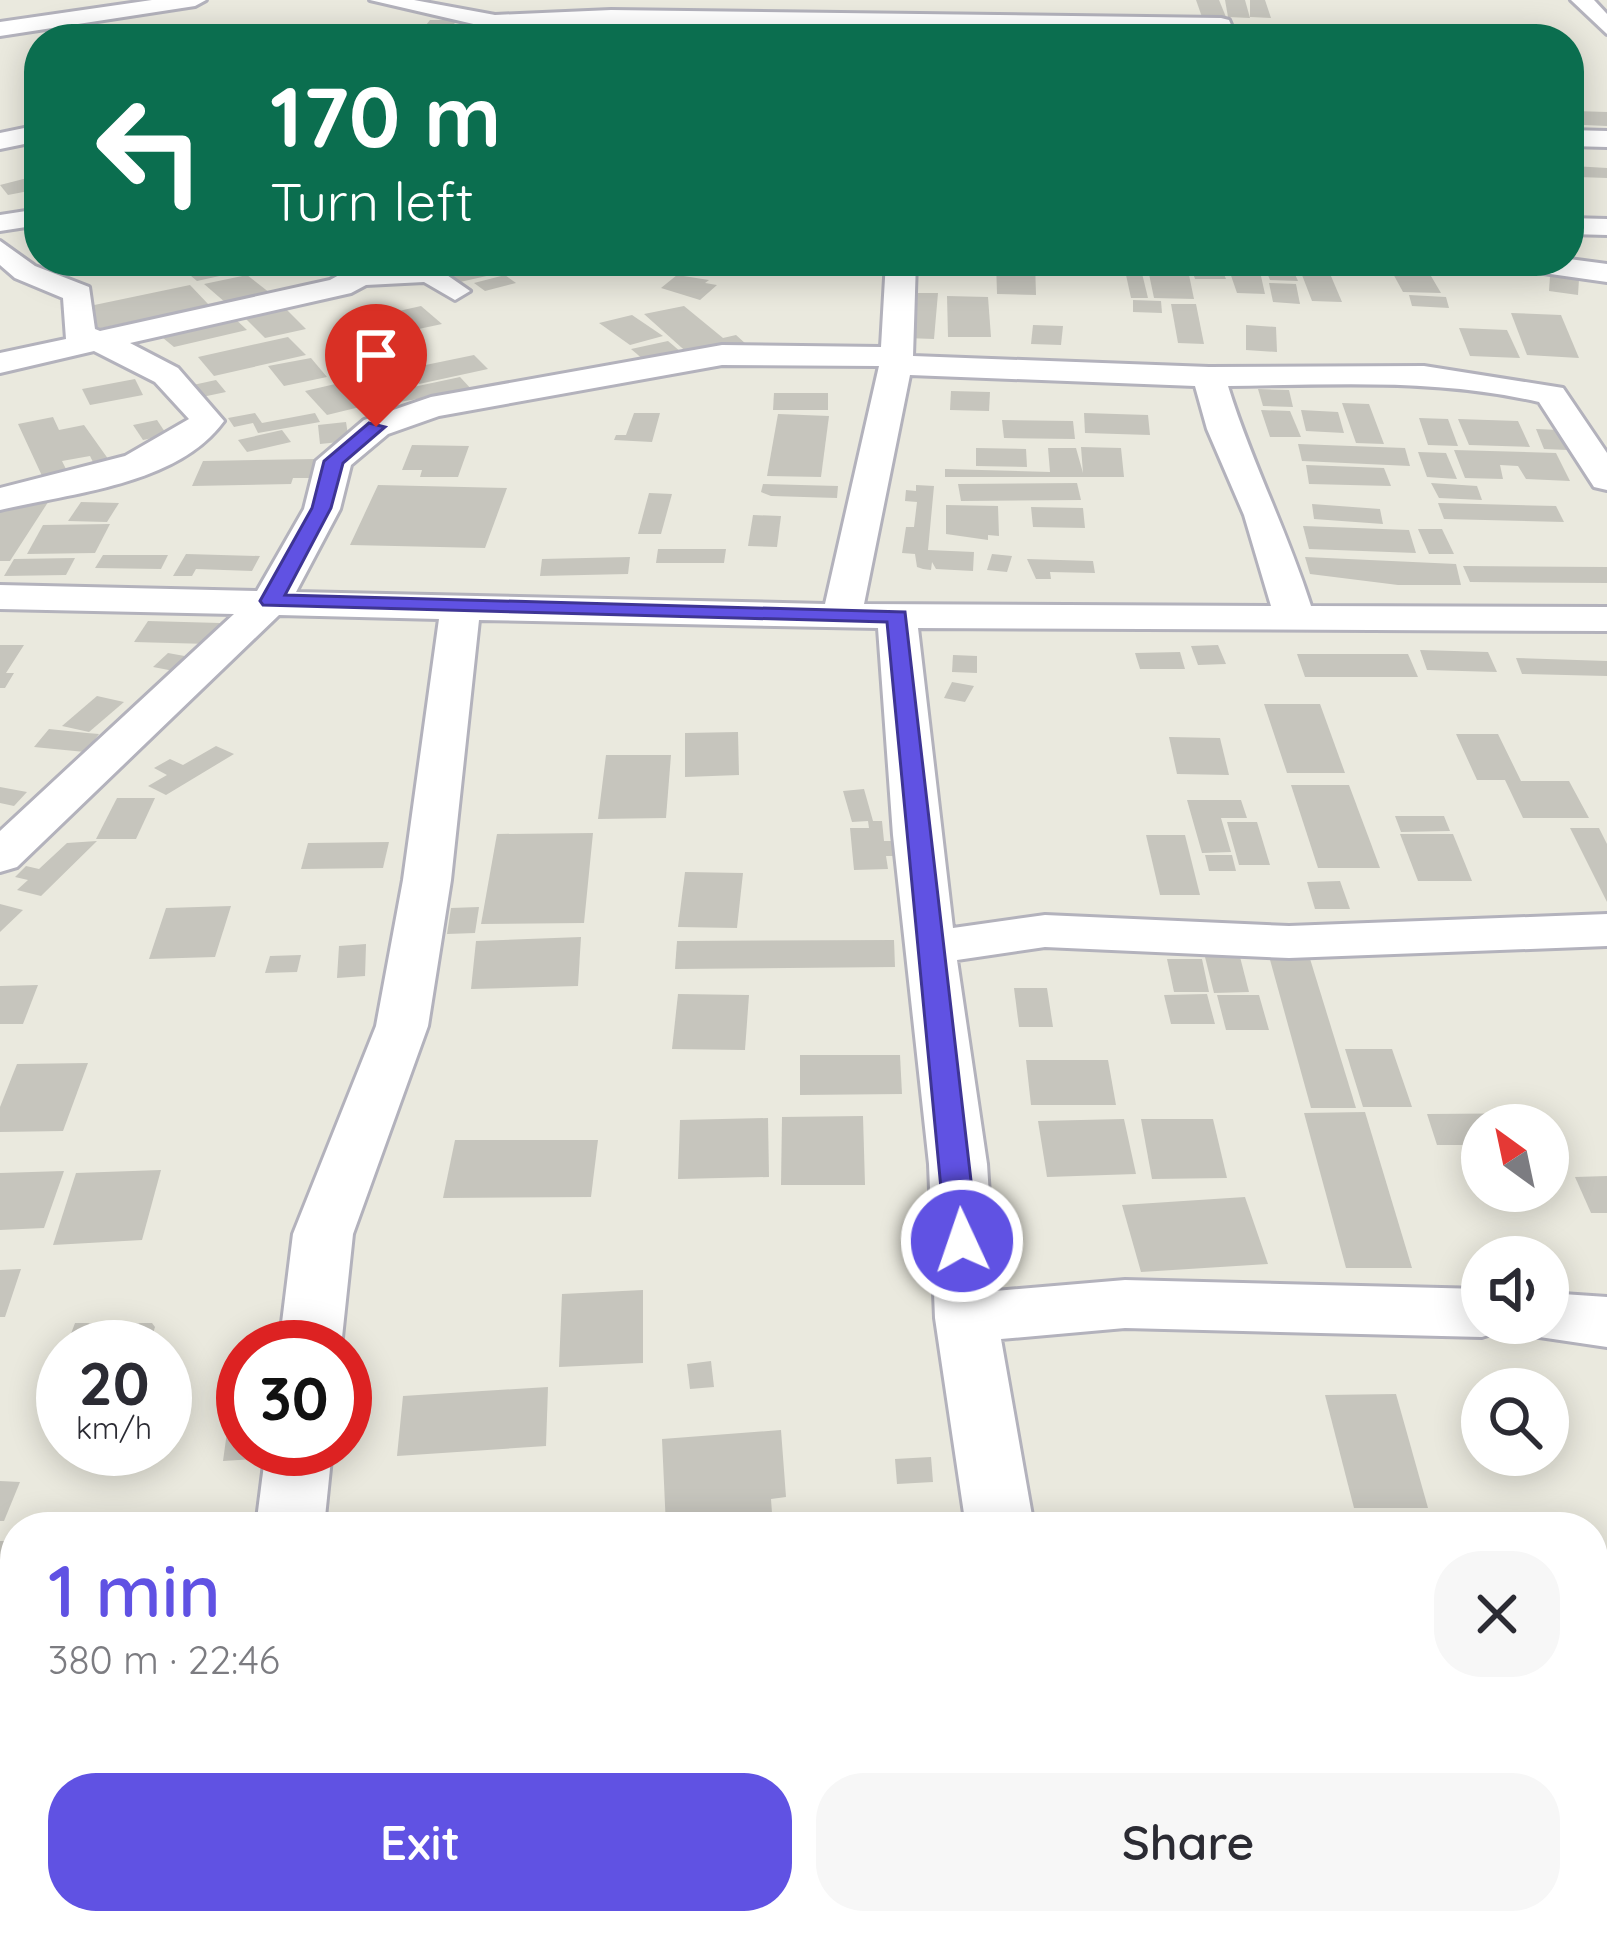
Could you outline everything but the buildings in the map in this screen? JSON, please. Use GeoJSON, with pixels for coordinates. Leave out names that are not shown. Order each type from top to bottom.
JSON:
{"type":"FeatureCollection","features":[{"type":"Feature","properties":{"kind":"street"},"geometry":{"type":"LineString","coordinates":[[29,24],[195,0]]}},
{"type":"Feature","properties":{"kind":"street"},"geometry":{"type":"LineString","coordinates":[[381,0],[463,24]]}},
{"type":"Feature","properties":{"kind":"street"},"geometry":{"type":"LineString","coordinates":[[1582,0],[1607,30]]}},
{"type":"Feature","properties":{"kind":"street"},"geometry":{"type":"LineString","coordinates":[[549,24],[655,8],[846,11],[886,24]]}},
{"type":"Feature","properties":{"kind":"street"},"geometry":{"type":"LineString","coordinates":[[0,250],[24,271]]}},
{"type":"Feature","properties":{"kind":"street"},"geometry":{"type":"LineString","coordinates":[[0,499],[124,466],[195,434],[207,421],[192,397],[148,359],[95,341],[75,327],[78,293],[35,276]]}},
{"type":"Feature","properties":{"kind":"street"},"geometry":{"type":"LineString","coordinates":[[0,363],[340,287],[347,276]]}},
{"type":"Feature","properties":{"kind":"street"},"geometry":{"type":"LineString","coordinates":[[436,276],[455,291]]}},
{"type":"Feature","properties":{"kind":"street"},"geometry":{"type":"LineString","coordinates":[[842,616],[896,361],[901,276]]}},
{"type":"Feature","properties":{"kind":"street"},"geometry":{"type":"LineString","coordinates":[[0,857],[271,601],[322,508],[334,461],[363,436],[402,415],[722,355],[1209,377],[1414,372],[1492,379],[1551,395],[1607,479]]}},
{"type":"Feature","properties":{"kind":"street"},"geometry":{"type":"LineString","coordinates":[[1209,377],[1224,429],[1263,515],[1296,621]]}},
{"type":"Feature","properties":{"kind":"street"},"geometry":{"type":"LineString","coordinates":[[0,597],[842,616],[1607,619]]}},
{"type":"Feature","properties":{"kind":"street"},"geometry":{"type":"LineString","coordinates":[[313,1320],[323,1234],[402,1026],[428,880],[461,606]]}},
{"type":"Feature","properties":{"kind":"street"},"geometry":{"type":"LineString","coordinates":[[897,616],[958,1164],[966,1318],[998,1512]]}},
{"type":"Feature","properties":{"kind":"street"},"geometry":{"type":"LineString","coordinates":[[932,947],[1045,931],[1289,942],[1607,931]]}},
{"type":"Feature","properties":{"kind":"street"},"geometry":{"type":"LineString","coordinates":[[966,1318],[1125,1304],[1461,1312]]}},
{"type":"Feature","properties":{"kind":"street"},"geometry":{"type":"LineString","coordinates":[[1569,1319],[1607,1322]]}},
{"type":"Feature","properties":{"kind":"street"},"geometry":{"type":"LineString","coordinates":[[292,1512],[296,1476]]}},
{"type":"Feature","properties":{"kind":"route"},"geometry":{"type":"LineString","coordinates":[[376,427],[334,461],[324,484],[322,508],[271,601],[897,616],[916,835],[958,1164],[962,1241]]}}]}
